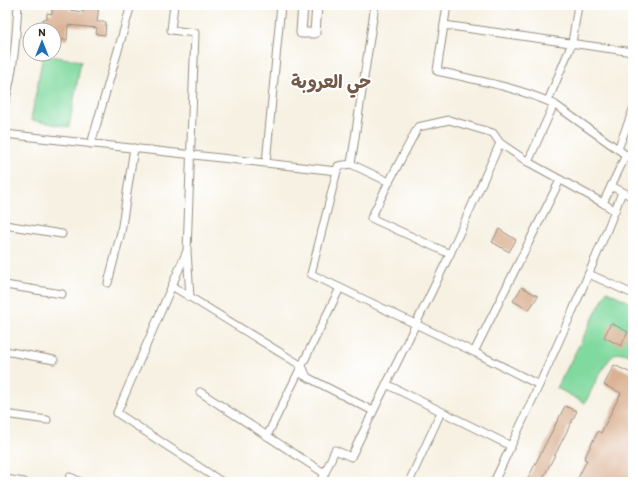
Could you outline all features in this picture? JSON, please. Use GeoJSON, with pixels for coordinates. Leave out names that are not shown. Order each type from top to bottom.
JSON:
{"type":"FeatureCollection","features":[{"type":"Feature","properties":{"kind":"street"},"geometry":{"type":"LineString","coordinates":[[5,102],[16,44],[18,5]]}},
{"type":"Feature","properties":{"kind":"street"},"geometry":{"type":"LineString","coordinates":[[91,144],[131,5]]}},
{"type":"Feature","properties":{"kind":"street"},"geometry":{"type":"LineString","coordinates":[[174,5],[171,30],[195,33],[187,251],[190,297]]}},
{"type":"Feature","properties":{"kind":"street"},"geometry":{"type":"LineString","coordinates":[[266,163],[281,5]]}},
{"type":"Feature","properties":{"kind":"street"},"geometry":{"type":"LineString","coordinates":[[303,5],[301,32],[315,33],[317,5]]}},
{"type":"Feature","properties":{"kind":"street"},"geometry":{"type":"LineString","coordinates":[[352,164],[375,5]]}},
{"type":"Feature","properties":{"kind":"street"},"geometry":{"type":"LineString","coordinates":[[447,5],[436,71],[520,91],[551,102],[618,150],[633,158]]}},
{"type":"Feature","properties":{"kind":"street"},"geometry":{"type":"LineString","coordinates":[[528,162],[572,43],[578,5]]}},
{"type":"Feature","properties":{"kind":"street"},"geometry":{"type":"LineString","coordinates":[[444,25],[633,52]]}},
{"type":"Feature","properties":{"kind":"street"},"geometry":{"type":"LineString","coordinates":[[618,150],[633,110]]}},
{"type":"Feature","properties":{"kind":"street"},"geometry":{"type":"LineString","coordinates":[[450,254],[371,218],[418,127],[449,120],[494,133],[500,143],[528,162],[615,211]]}},
{"type":"Feature","properties":{"kind":"street"},"geometry":{"type":"LineString","coordinates":[[5,134],[337,171]]}},
{"type":"Feature","properties":{"kind":"street"},"geometry":{"type":"LineString","coordinates":[[321,482],[335,450],[351,457],[450,254],[500,143]]}},
{"type":"Feature","properties":{"kind":"street"},"geometry":{"type":"LineString","coordinates":[[108,283],[121,232],[134,148]]}},
{"type":"Feature","properties":{"kind":"street"},"geometry":{"type":"LineString","coordinates":[[603,203],[626,155]]}},
{"type":"Feature","properties":{"kind":"street"},"geometry":{"type":"LineString","coordinates":[[389,182],[352,164],[338,166],[311,274],[474,352],[539,385]]}},
{"type":"Feature","properties":{"kind":"street"},"geometry":{"type":"LineString","coordinates":[[474,352],[560,180]]}},
{"type":"Feature","properties":{"kind":"street"},"geometry":{"type":"LineString","coordinates":[[611,186],[633,198]]}},
{"type":"Feature","properties":{"kind":"street"},"geometry":{"type":"LineString","coordinates":[[494,482],[589,274],[622,192]]}},
{"type":"Feature","properties":{"kind":"street"},"geometry":{"type":"LineString","coordinates":[[5,225],[62,234]]}},
{"type":"Feature","properties":{"kind":"street"},"geometry":{"type":"LineString","coordinates":[[187,251],[117,413],[222,482]]}},
{"type":"Feature","properties":{"kind":"street"},"geometry":{"type":"LineString","coordinates":[[589,274],[633,294]]}},
{"type":"Feature","properties":{"kind":"street"},"geometry":{"type":"LineString","coordinates":[[5,285],[62,294]]}},
{"type":"Feature","properties":{"kind":"street"},"geometry":{"type":"LineString","coordinates":[[172,286],[302,366],[307,378]]}},
{"type":"Feature","properties":{"kind":"street"},"geometry":{"type":"LineString","coordinates":[[267,436],[340,288]]}},
{"type":"Feature","properties":{"kind":"street"},"geometry":{"type":"LineString","coordinates":[[5,351],[54,360]]}},
{"type":"Feature","properties":{"kind":"street"},"geometry":{"type":"LineString","coordinates":[[298,373],[373,411]]}},
{"type":"Feature","properties":{"kind":"street"},"geometry":{"type":"LineString","coordinates":[[386,384],[510,446]]}},
{"type":"Feature","properties":{"kind":"street"},"geometry":{"type":"LineString","coordinates":[[200,392],[324,473]]}},
{"type":"Feature","properties":{"kind":"street"},"geometry":{"type":"LineString","coordinates":[[409,482],[441,412]]}},
{"type":"Feature","properties":{"kind":"street"},"geometry":{"type":"LineString","coordinates":[[5,414],[47,420]]}},
{"type":"Feature","properties":{"kind":"street"},"geometry":{"type":"LineString","coordinates":[[69,482],[70,477],[81,482]]}},
{"type":"Feature","properties":{"kind":"street"},"geometry":{"type":"LineString","coordinates":[[5,479],[24,482]]}},
{"type":"Feature","properties":{"kind":"green space"},"geometry":{"type":"Polygon","coordinates":[[[62,58],[81,61],[69,127],[31,120],[42,62],[62,62],[62,58]]]}},
{"type":"Feature","properties":{"kind":"green space"},"geometry":{"type":"Polygon","coordinates":[[[607,291],[633,304],[633,357],[622,353],[618,353],[613,356],[604,367],[585,403],[557,388],[607,291]]]}},
{"type":"Feature","properties":{"kind":"building"},"geometry":{"type":"Polygon","coordinates":[[[52,5],[69,5],[69,10],[83,12],[84,5],[99,5],[97,22],[106,22],[105,35],[96,34],[97,28],[68,25],[67,40],[62,40],[62,22],[43,22],[43,19],[47,19],[47,13],[52,14],[52,5]]]}},
{"type":"Feature","properties":{"kind":"building"},"geometry":{"type":"Polygon","coordinates":[[[499,229],[516,240],[509,252],[492,242],[499,229]]]}},
{"type":"Feature","properties":{"kind":"building"},"geometry":{"type":"Polygon","coordinates":[[[522,287],[538,296],[529,310],[513,301],[522,287]]]}},
{"type":"Feature","properties":{"kind":"building"},"geometry":{"type":"Polygon","coordinates":[[[611,323],[628,332],[621,346],[604,337],[611,323]]]}},
{"type":"Feature","properties":{"kind":"building"},"geometry":{"type":"Polygon","coordinates":[[[614,365],[633,374],[633,482],[624,482],[619,480],[618,482],[606,482],[602,480],[600,482],[576,482],[587,460],[584,459],[598,431],[601,433],[621,393],[604,385],[614,365]]]}},
{"type":"Feature","properties":{"kind":"building"},"geometry":{"type":"Polygon","coordinates":[[[565,406],[577,411],[559,447],[541,482],[526,482],[565,406]]]}},
{"type":"Feature","properties":{"kind":"district","name":"حي العروبة"},"geometry":{"type":"Point","coordinates":[331,82]}}]}
